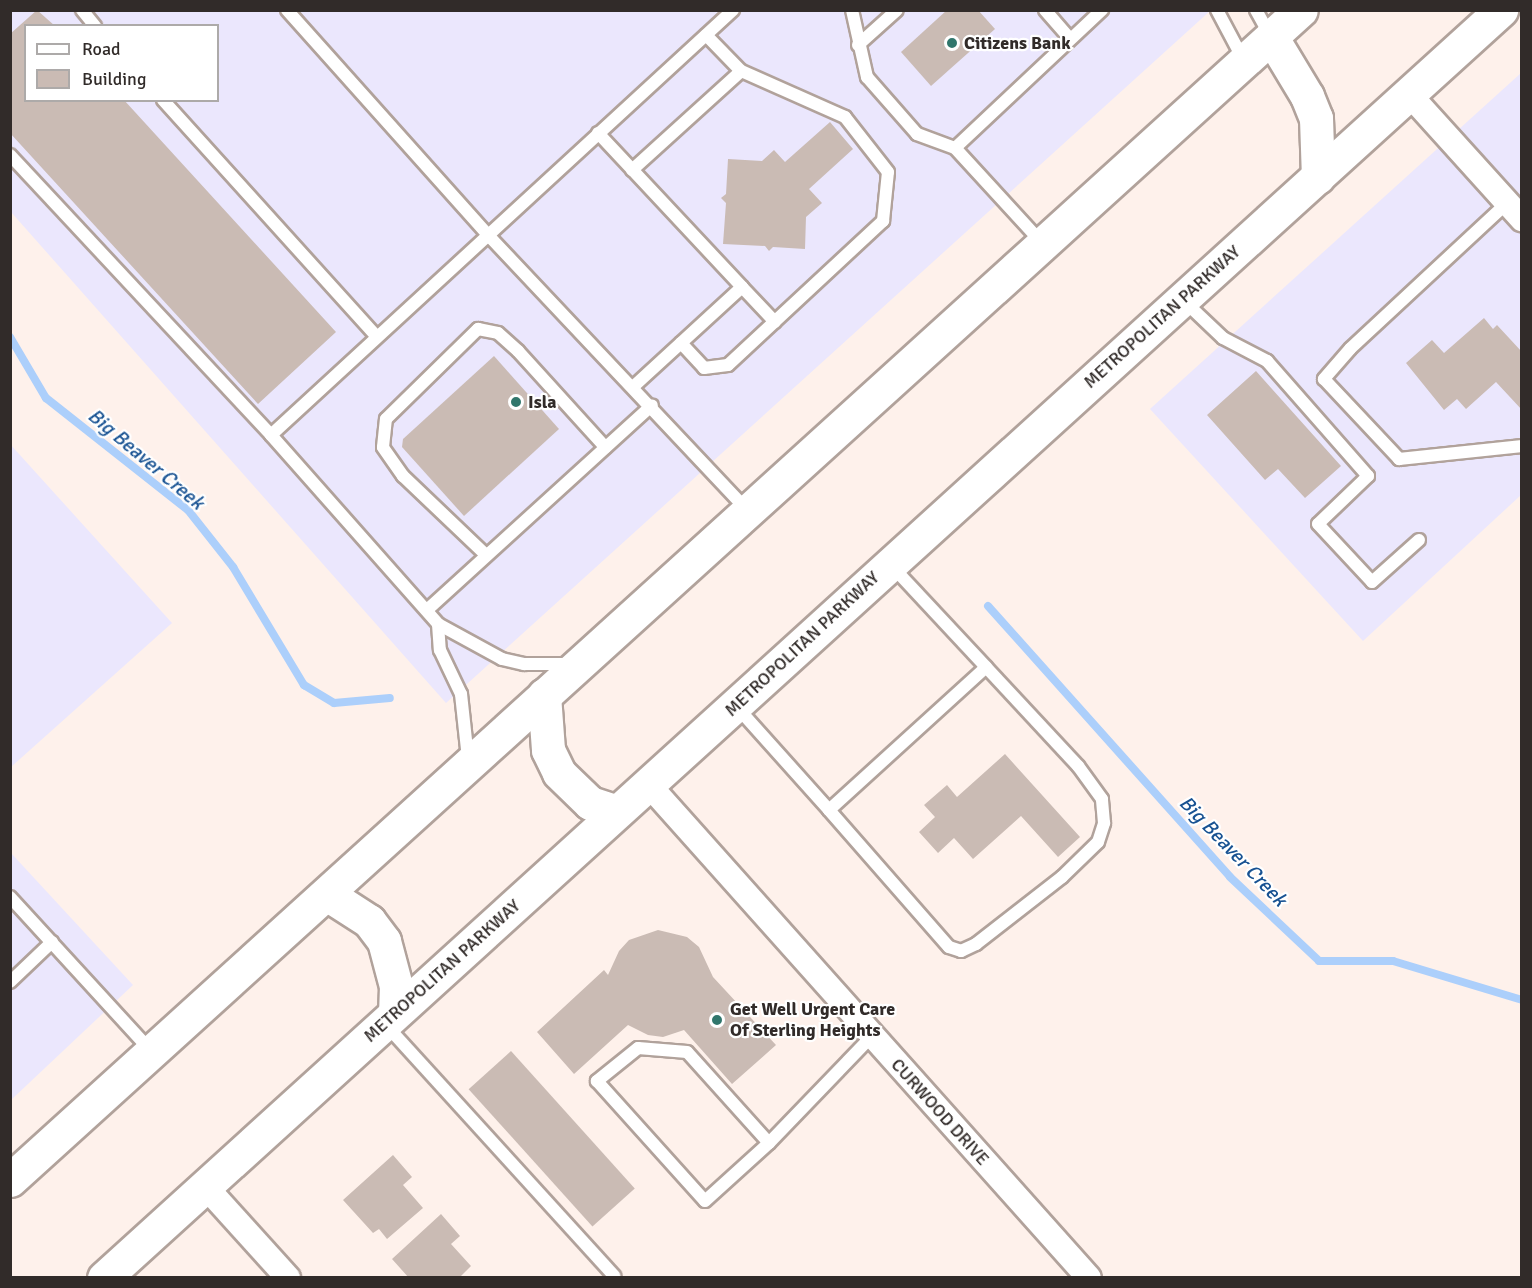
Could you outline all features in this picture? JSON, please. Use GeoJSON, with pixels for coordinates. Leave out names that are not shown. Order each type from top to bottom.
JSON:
{"type":"FeatureCollection","features":[{"type":"Feature","properties":{"kind":"main road"},"geometry":{"type":"LineString","coordinates":[[10,1180],[1244,62],[1264,24],[1301,10]]}},
{"type":"Feature","properties":{"kind":"main road","name":"METROPOLITAN PARKWAY"},"geometry":{"type":"LineString","coordinates":[[104,1278],[889,563],[1501,10]]}},
{"type":"Feature","properties":{"kind":"main road"},"geometry":{"type":"LineString","coordinates":[[1264,24],[1307,96],[1316,118],[1318,177]]}},
{"type":"Feature","properties":{"kind":"main road"},"geometry":{"type":"LineString","coordinates":[[544,695],[548,750],[559,773],[590,803],[617,812]]}},
{"type":"Feature","properties":{"kind":"main road"},"geometry":{"type":"LineString","coordinates":[[327,894],[369,921],[384,941],[396,986],[390,1018]]}},
{"type":"Feature","properties":{"kind":"street"},"geometry":{"type":"LineString","coordinates":[[1409,94],[1514,211]]}},
{"type":"Feature","properties":{"kind":"street","name":"CURWOOD DRIVE"},"geometry":{"type":"LineString","coordinates":[[648,784],[1089,1278]]}},
{"type":"Feature","properties":{"kind":"street"},"geometry":{"type":"LineString","coordinates":[[205,1186],[288,1278]]}},
{"type":"Feature","properties":{"kind":"lane"},"geometry":{"type":"LineString","coordinates":[[82,10],[94,24]]}},
{"type":"Feature","properties":{"kind":"lane"},"geometry":{"type":"LineString","coordinates":[[286,10],[488,235],[652,405],[748,512]]}},
{"type":"Feature","properties":{"kind":"lane"},"geometry":{"type":"LineString","coordinates":[[271,435],[732,10]]}},
{"type":"Feature","properties":{"kind":"lane"},"geometry":{"type":"LineString","coordinates":[[852,10],[867,77],[917,134],[955,148],[1043,244]]}},
{"type":"Feature","properties":{"kind":"lane"},"geometry":{"type":"LineString","coordinates":[[858,45],[897,10]]}},
{"type":"Feature","properties":{"kind":"lane"},"geometry":{"type":"LineString","coordinates":[[1045,10],[1070,39]]}},
{"type":"Feature","properties":{"kind":"lane"},"geometry":{"type":"LineString","coordinates":[[955,148],[1102,10]]}},
{"type":"Feature","properties":{"kind":"lane"},"geometry":{"type":"LineString","coordinates":[[1217,10],[1244,62]]}},
{"type":"Feature","properties":{"kind":"lane"},"geometry":{"type":"LineString","coordinates":[[681,344],[704,368],[729,365],[883,221],[888,172],[845,117],[741,71],[706,34]]}},
{"type":"Feature","properties":{"kind":"lane"},"geometry":{"type":"LineString","coordinates":[[632,170],[741,71]]}},
{"type":"Feature","properties":{"kind":"lane"},"geometry":{"type":"LineString","coordinates":[[165,102],[376,337]]}},
{"type":"Feature","properties":{"kind":"lane"},"geometry":{"type":"LineString","coordinates":[[598,133],[775,322]]}},
{"type":"Feature","properties":{"kind":"lane"},"geometry":{"type":"LineString","coordinates":[[10,155],[271,435],[438,624],[502,659],[524,664],[578,664]]}},
{"type":"Feature","properties":{"kind":"lane"},"geometry":{"type":"LineString","coordinates":[[1514,211],[1350,349],[1324,379],[1399,459],[1521,446]]}},
{"type":"Feature","properties":{"kind":"lane"},"geometry":{"type":"LineString","coordinates":[[634,386],[742,287]]}},
{"type":"Feature","properties":{"kind":"lane"},"geometry":{"type":"LineString","coordinates":[[1182,300],[1223,338],[1267,361],[1368,476],[1318,524],[1372,582],[1419,540]]}},
{"type":"Feature","properties":{"kind":"lane"},"geometry":{"type":"LineString","coordinates":[[486,555],[403,476],[383,447],[386,419],[478,329],[498,333],[518,351],[605,447]]}},
{"type":"Feature","properties":{"kind":"lane"},"geometry":{"type":"LineString","coordinates":[[426,610],[652,405]]}},
{"type":"Feature","properties":{"kind":"lane"},"geometry":{"type":"LineString","coordinates":[[735,705],[949,947],[961,951],[976,944],[1062,877],[1098,842],[1104,823],[1102,799],[1078,766],[889,563]]}},
{"type":"Feature","properties":{"kind":"lane"},"geometry":{"type":"LineString","coordinates":[[438,624],[440,650],[461,694],[468,764]]}},
{"type":"Feature","properties":{"kind":"lane"},"geometry":{"type":"LineString","coordinates":[[829,810],[986,666]]}},
{"type":"Feature","properties":{"kind":"lane"},"geometry":{"type":"LineString","coordinates":[[10,897],[152,1052]]}},
{"type":"Feature","properties":{"kind":"lane"},"geometry":{"type":"LineString","coordinates":[[10,982],[52,942]]}},
{"type":"Feature","properties":{"kind":"lane"},"geometry":{"type":"LineString","coordinates":[[390,1018],[614,1276]]}},
{"type":"Feature","properties":{"kind":"lane"},"geometry":{"type":"LineString","coordinates":[[769,1143],[687,1052],[638,1048],[597,1081],[705,1201],[769,1143],[872,1036]]}},
{"type":"Feature","properties":{"kind":"shaded area"},"geometry":{"type":"Polygon","coordinates":[[[10,11],[1210,11],[446,703],[11,212],[10,11]]]}},
{"type":"Feature","properties":{"kind":"shaded area"},"geometry":{"type":"Polygon","coordinates":[[[1521,73],[1521,495],[1363,641],[1150,409],[1521,73]]]}},
{"type":"Feature","properties":{"kind":"shaded area"},"geometry":{"type":"Polygon","coordinates":[[[10,444],[172,623],[11,767],[10,767],[10,444]]]}},
{"type":"Feature","properties":{"kind":"shaded area"},"geometry":{"type":"Polygon","coordinates":[[[11,853],[133,985],[11,1100],[11,853]]]}},
{"type":"Feature","properties":{"kind":"building"},"geometry":{"type":"Polygon","coordinates":[[[37,10],[53,24],[24,24],[24,102],[126,102],[336,332],[258,404],[10,133],[10,34],[37,10]]]}},
{"type":"Feature","properties":{"kind":"building"},"geometry":{"type":"Polygon","coordinates":[[[947,10],[978,10],[995,29],[931,86],[901,52],[947,10]]]}},
{"type":"Feature","properties":{"kind":"building"},"geometry":{"type":"Polygon","coordinates":[[[830,122],[853,149],[809,189],[822,203],[806,217],[805,249],[773,247],[769,251],[765,246],[723,244],[726,203],[721,198],[726,194],[728,159],[762,161],[774,150],[785,162],[830,122]]]}},
{"type":"Feature","properties":{"kind":"building"},"geometry":{"type":"Polygon","coordinates":[[[1484,318],[1493,329],[1497,325],[1522,352],[1522,410],[1496,382],[1466,409],[1457,399],[1444,410],[1406,363],[1432,340],[1444,353],[1484,318]]]}},
{"type":"Feature","properties":{"kind":"building"},"geometry":{"type":"Polygon","coordinates":[[[494,356],[559,429],[464,516],[402,447],[403,439],[494,356]]]}},
{"type":"Feature","properties":{"kind":"building"},"geometry":{"type":"Polygon","coordinates":[[[1256,371],[1341,466],[1305,498],[1278,469],[1265,480],[1207,415],[1256,371]]]}},
{"type":"Feature","properties":{"kind":"building"},"geometry":{"type":"Polygon","coordinates":[[[1005,754],[1080,837],[1058,857],[1021,816],[973,859],[954,838],[938,853],[919,832],[935,817],[924,805],[947,785],[957,797],[1005,754]]]}},
{"type":"Feature","properties":{"kind":"building"},"geometry":{"type":"Polygon","coordinates":[[[658,930],[687,937],[699,947],[713,977],[776,1045],[732,1084],[684,1030],[663,1037],[648,1035],[628,1025],[574,1074],[537,1032],[604,970],[608,975],[619,951],[629,940],[658,930]]]}},
{"type":"Feature","properties":{"kind":"building"},"geometry":{"type":"Polygon","coordinates":[[[511,1051],[635,1188],[592,1227],[469,1089],[511,1051]]]}},
{"type":"Feature","properties":{"kind":"building"},"geometry":{"type":"Polygon","coordinates":[[[393,1155],[412,1177],[403,1185],[423,1208],[387,1239],[379,1229],[373,1233],[343,1200],[393,1155]]]}},
{"type":"Feature","properties":{"kind":"building"},"geometry":{"type":"Polygon","coordinates":[[[441,1214],[460,1236],[451,1244],[471,1266],[459,1278],[409,1278],[392,1259],[441,1214]]]}},
{"type":"Feature","properties":{"kind":"waterway","name":"Big Beaver Creek"},"geometry":{"type":"LineString","coordinates":[[10,337],[46,398],[188,510],[233,567],[304,685],[334,703],[390,698]]}},
{"type":"Feature","properties":{"kind":"waterway","name":"Big Beaver Creek"},"geometry":{"type":"LineString","coordinates":[[988,606],[1230,877],[1319,961],[1393,961],[1522,1000]]}},
{"type":"Feature","properties":{"kind":"place","name":"Citizens Bank"},"geometry":{"type":"Point","coordinates":[952,43]}},
{"type":"Feature","properties":{"kind":"place","name":"Isla"},"geometry":{"type":"Point","coordinates":[516,402]}},
{"type":"Feature","properties":{"kind":"place","name":"Get Well Urgent Care Of Sterling Heights"},"geometry":{"type":"Point","coordinates":[717,1020]}}]}
